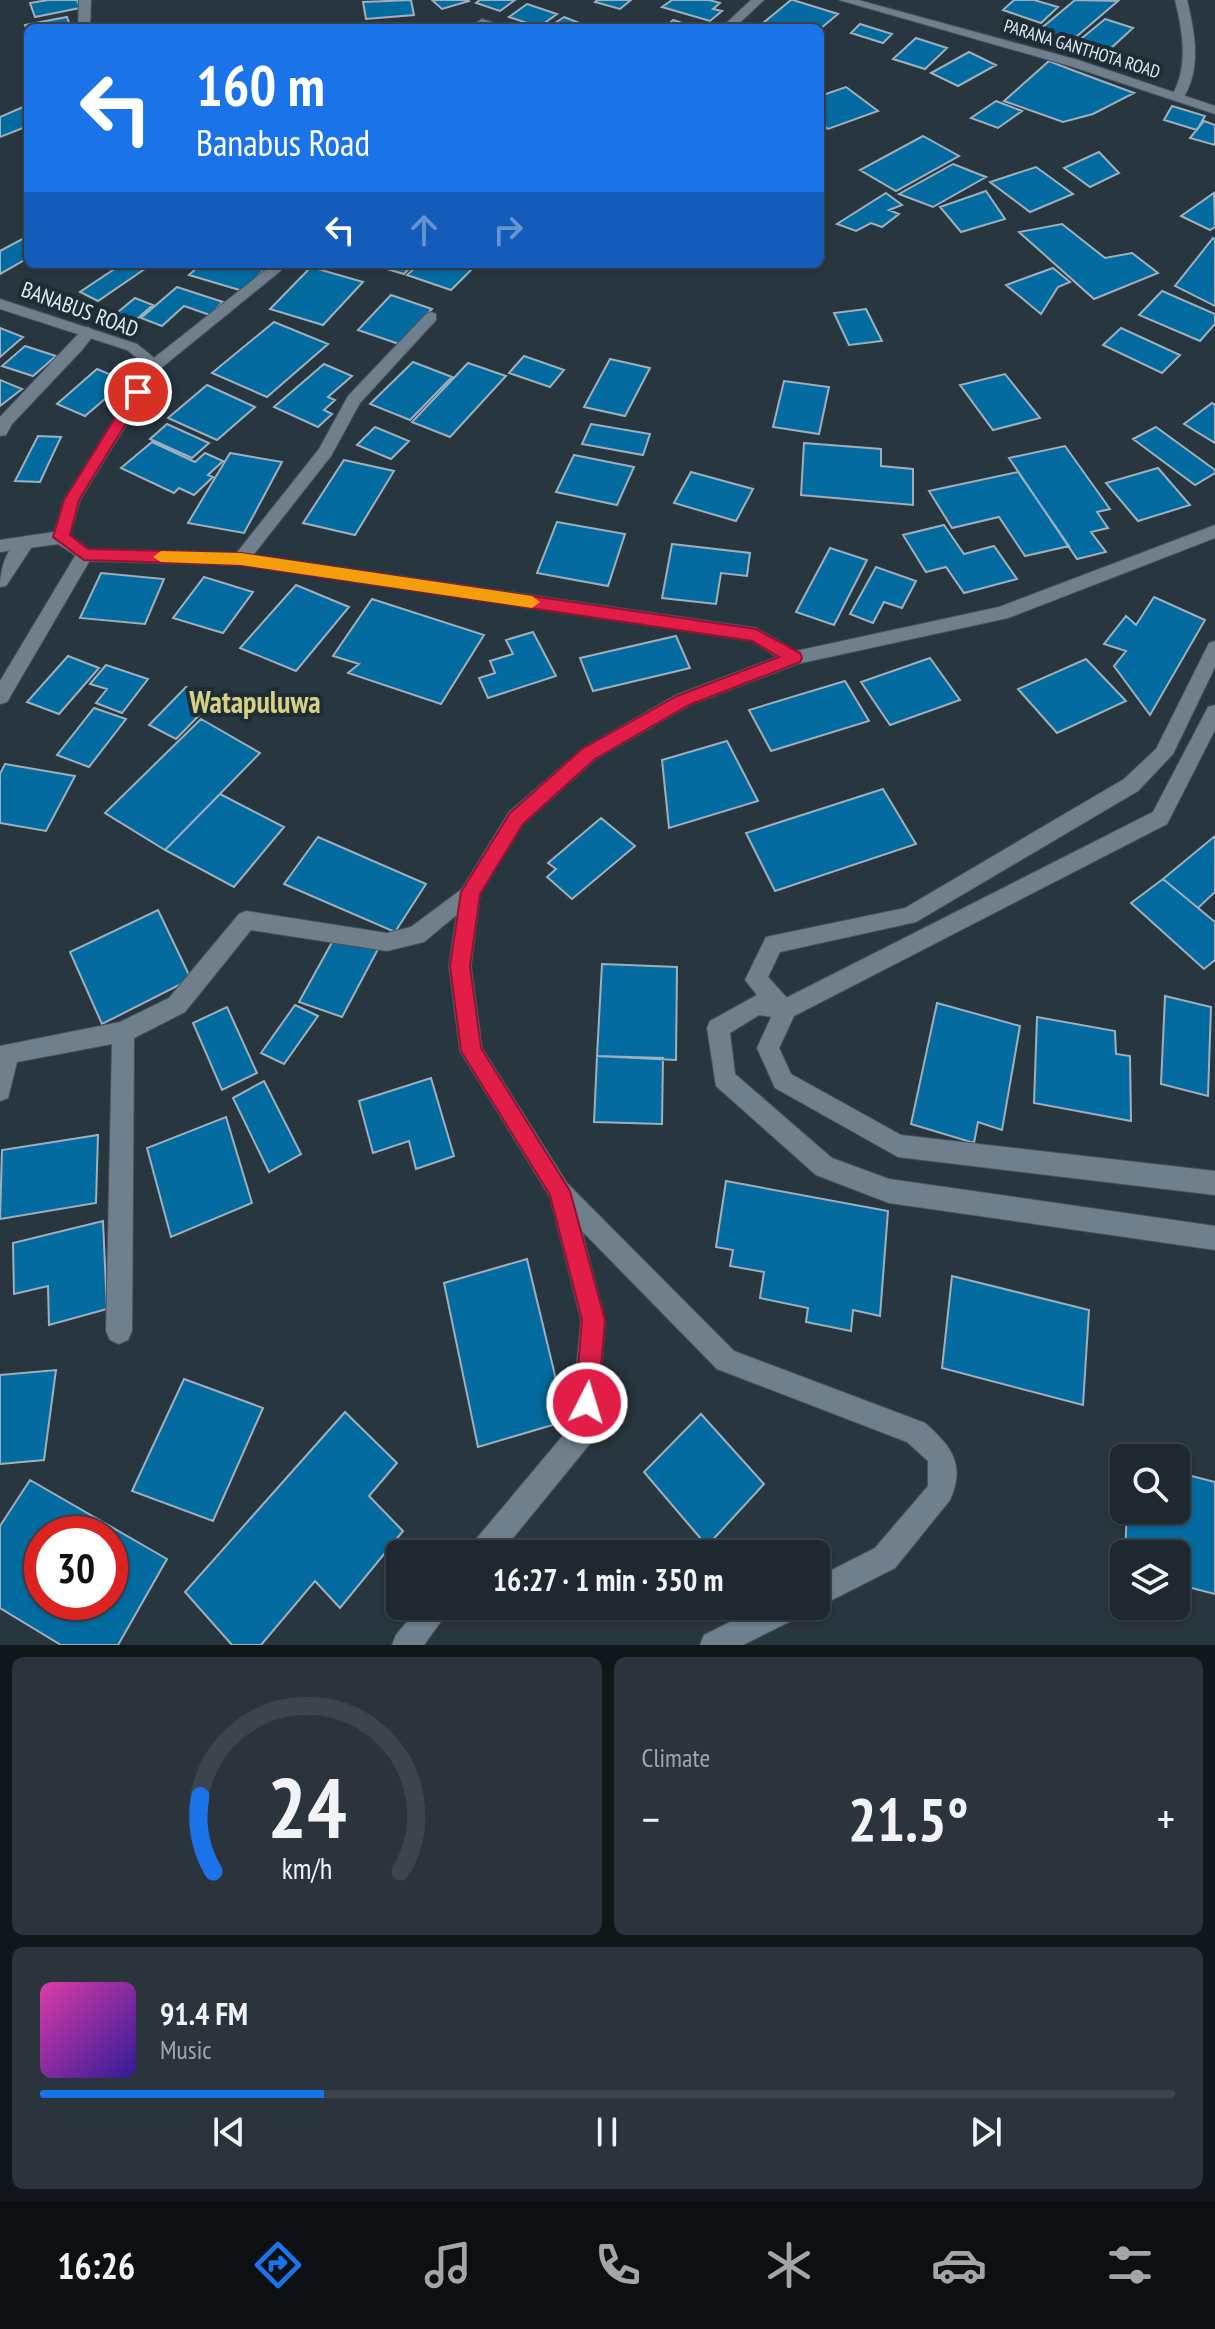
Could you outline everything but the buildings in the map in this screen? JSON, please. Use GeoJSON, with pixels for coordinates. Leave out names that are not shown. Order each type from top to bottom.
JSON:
{"type":"FeatureCollection","features":[{"type":"Feature","properties":{"kind":"street"},"geometry":{"type":"LineString","coordinates":[[84,24],[85,0]]}},
{"type":"Feature","properties":{"kind":"street"},"geometry":{"type":"LineString","coordinates":[[731,24],[758,0]]}},
{"type":"Feature","properties":{"kind":"street","name":"PARANA GANTHOTA ROAD"},"geometry":{"type":"LineString","coordinates":[[845,0],[1074,63],[1215,110]]}},
{"type":"Feature","properties":{"kind":"street"},"geometry":{"type":"LineString","coordinates":[[1177,97],[1186,88],[1189,27],[1181,0]]}},
{"type":"Feature","properties":{"kind":"street"},"geometry":{"type":"LineString","coordinates":[[155,365],[277,268]]}},
{"type":"Feature","properties":{"kind":"street","name":"BANABUS ROAD"},"geometry":{"type":"LineString","coordinates":[[0,304],[132,347],[155,365],[72,500],[61,537]]}},
{"type":"Feature","properties":{"kind":"street"},"geometry":{"type":"LineString","coordinates":[[241,559],[325,452],[354,400],[431,317]]}},
{"type":"Feature","properties":{"kind":"street"},"geometry":{"type":"LineString","coordinates":[[0,431],[5,421],[88,332]]}},
{"type":"Feature","properties":{"kind":"street"},"geometry":{"type":"LineString","coordinates":[[0,1090],[4,1057],[123,1032],[177,1005],[246,920],[387,942],[417,935],[470,892],[516,818],[589,754],[683,700],[794,658],[1002,613],[1215,531]]}},
{"type":"Feature","properties":{"kind":"street"},"geometry":{"type":"LineString","coordinates":[[0,546],[61,537],[84,555],[241,559],[756,635],[794,658]]}},
{"type":"Feature","properties":{"kind":"street"},"geometry":{"type":"LineString","coordinates":[[0,581],[26,542]]}},
{"type":"Feature","properties":{"kind":"street"},"geometry":{"type":"LineString","coordinates":[[0,697],[84,555]]}},
{"type":"Feature","properties":{"kind":"street"},"geometry":{"type":"LineString","coordinates":[[786,1009],[756,980],[773,944],[909,916],[1131,785],[1163,754],[1215,648]]}},
{"type":"Feature","properties":{"kind":"street"},"geometry":{"type":"LineString","coordinates":[[1215,712],[1160,818],[786,1009],[757,1005],[718,1028],[724,1079],[824,1167],[889,1191],[1215,1238]]}},
{"type":"Feature","properties":{"kind":"street"},"geometry":{"type":"LineString","coordinates":[[470,892],[460,966],[471,1051],[559,1191],[726,1360],[916,1432],[941,1455],[941,1491],[885,1558],[830,1586]]}},
{"type":"Feature","properties":{"kind":"street"},"geometry":{"type":"LineString","coordinates":[[786,1009],[768,1048],[783,1081],[898,1146],[1215,1183]]}},
{"type":"Feature","properties":{"kind":"street"},"geometry":{"type":"LineString","coordinates":[[119,1331],[123,1032]]}},
{"type":"Feature","properties":{"kind":"street"},"geometry":{"type":"LineString","coordinates":[[494,1540],[584,1431],[593,1320],[559,1191]]}},
{"type":"Feature","properties":{"kind":"street"},"geometry":{"type":"LineString","coordinates":[[406,1645],[427,1620]]}},
{"type":"Feature","properties":{"kind":"street"},"geometry":{"type":"LineString","coordinates":[[714,1645],[763,1620]]}},
{"type":"Feature","properties":{"kind":"slow traffic"},"geometry":{"type":"LineString","coordinates":[[161,557],[241,559],[532,602]]}},
{"type":"Feature","properties":{"kind":"district","name":"Watapuluwa"},"geometry":{"type":"Point","coordinates":[255,703]}},
{"type":"Feature","properties":{"kind":"route"},"geometry":{"type":"LineString","coordinates":[[138,392],[72,500],[61,537],[84,555],[241,559],[756,635],[794,658],[683,700],[589,754],[516,818],[470,892],[460,966],[471,1051],[559,1191],[593,1320],[587,1403]]}}]}
